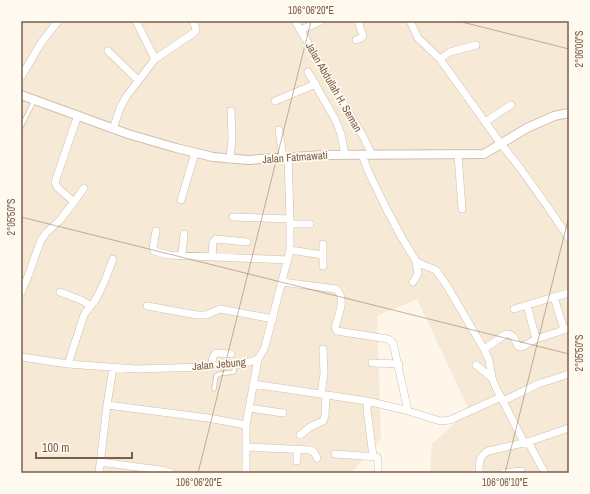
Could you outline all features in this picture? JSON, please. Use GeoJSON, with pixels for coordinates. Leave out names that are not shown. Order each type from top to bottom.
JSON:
{"type":"FeatureCollection","features":[{"type":"Feature","properties":{"kind":"street"},"geometry":{"type":"LineString","coordinates":[[21,77],[41,43],[58,21]]}},
{"type":"Feature","properties":{"kind":"street"},"geometry":{"type":"LineString","coordinates":[[136,21],[155,58]]}},
{"type":"Feature","properties":{"kind":"street"},"geometry":{"type":"LineString","coordinates":[[113,129],[120,108],[138,80],[155,58],[195,32],[196,29],[192,21]]}},
{"type":"Feature","properties":{"kind":"street","name":"Jalan Abdullah H. Seman"},"geometry":{"type":"LineString","coordinates":[[295,21],[363,136],[372,155]]}},
{"type":"Feature","properties":{"kind":"street"},"geometry":{"type":"LineString","coordinates":[[301,30],[322,21]]}},
{"type":"Feature","properties":{"kind":"street"},"geometry":{"type":"LineString","coordinates":[[356,40],[363,36],[358,21]]}},
{"type":"Feature","properties":{"kind":"street"},"geometry":{"type":"LineString","coordinates":[[410,21],[418,38],[440,59],[500,144],[516,162],[541,196],[569,238]]}},
{"type":"Feature","properties":{"kind":"street"},"geometry":{"type":"LineString","coordinates":[[440,59],[450,52],[476,45]]}},
{"type":"Feature","properties":{"kind":"street"},"geometry":{"type":"LineString","coordinates":[[108,51],[138,80]]}},
{"type":"Feature","properties":{"kind":"street"},"geometry":{"type":"LineString","coordinates":[[308,72],[332,112],[341,134],[345,155]]}},
{"type":"Feature","properties":{"kind":"street"},"geometry":{"type":"LineString","coordinates":[[275,101],[316,84]]}},
{"type":"Feature","properties":{"kind":"street","name":"Jalan Fatmawati"},"geometry":{"type":"LineString","coordinates":[[21,95],[144,139],[195,153],[230,159],[248,160],[286,158],[306,155],[484,154],[526,128],[554,116],[569,113]]}},
{"type":"Feature","properties":{"kind":"street"},"geometry":{"type":"LineString","coordinates":[[485,122],[511,105]]}},
{"type":"Feature","properties":{"kind":"street"},"geometry":{"type":"LineString","coordinates":[[332,112],[346,107]]}},
{"type":"Feature","properties":{"kind":"street"},"geometry":{"type":"LineString","coordinates":[[230,159],[232,138],[231,111]]}},
{"type":"Feature","properties":{"kind":"street"},"geometry":{"type":"LineString","coordinates":[[74,202],[57,187],[55,182],[78,115]]}},
{"type":"Feature","properties":{"kind":"street","name":"Jalan Jebung"},"geometry":{"type":"LineString","coordinates":[[21,357],[68,364],[136,369],[211,366],[235,364],[258,359],[264,348],[273,319],[290,250],[290,222],[286,158],[279,130]]}},
{"type":"Feature","properties":{"kind":"street"},"geometry":{"type":"LineString","coordinates":[[181,200],[195,153]]}},
{"type":"Feature","properties":{"kind":"street"},"geometry":{"type":"LineString","coordinates":[[362,155],[386,208],[416,261],[418,274],[413,282]]}},
{"type":"Feature","properties":{"kind":"street"},"geometry":{"type":"LineString","coordinates":[[458,155],[462,209]]}},
{"type":"Feature","properties":{"kind":"street"},"geometry":{"type":"LineString","coordinates":[[21,292],[41,240],[60,220],[84,188]]}},
{"type":"Feature","properties":{"kind":"street"},"geometry":{"type":"LineString","coordinates":[[232,217],[310,224]]}},
{"type":"Feature","properties":{"kind":"street"},"geometry":{"type":"LineString","coordinates":[[156,231],[153,248],[154,251],[169,255],[288,260]]}},
{"type":"Feature","properties":{"kind":"street"},"geometry":{"type":"LineString","coordinates":[[182,255],[184,234]]}},
{"type":"Feature","properties":{"kind":"street"},"geometry":{"type":"LineString","coordinates":[[212,257],[213,242],[216,239],[247,242]]}},
{"type":"Feature","properties":{"kind":"street"},"geometry":{"type":"LineString","coordinates":[[323,244],[323,266]]}},
{"type":"Feature","properties":{"kind":"street"},"geometry":{"type":"LineString","coordinates":[[290,250],[323,255]]}},
{"type":"Feature","properties":{"kind":"street"},"geometry":{"type":"LineString","coordinates":[[68,364],[84,315],[106,281],[113,259]]}},
{"type":"Feature","properties":{"kind":"street"},"geometry":{"type":"LineString","coordinates":[[416,261],[436,270],[447,286],[484,349],[489,360],[492,378],[502,399],[545,473]]}},
{"type":"Feature","properties":{"kind":"street"},"geometry":{"type":"LineString","coordinates":[[282,282],[333,288],[338,291],[342,298],[335,327],[336,330],[339,332],[390,340],[393,343],[399,364],[408,411]]}},
{"type":"Feature","properties":{"kind":"street"},"geometry":{"type":"LineString","coordinates":[[60,292],[77,298],[90,306]]}},
{"type":"Feature","properties":{"kind":"street"},"geometry":{"type":"LineString","coordinates":[[514,309],[569,293]]}},
{"type":"Feature","properties":{"kind":"street"},"geometry":{"type":"LineString","coordinates":[[484,349],[506,334],[512,335],[520,347],[524,347],[536,339],[566,329],[554,297]]}},
{"type":"Feature","properties":{"kind":"street"},"geometry":{"type":"LineString","coordinates":[[527,305],[536,339]]}},
{"type":"Feature","properties":{"kind":"street"},"geometry":{"type":"LineString","coordinates":[[147,306],[197,316],[206,315],[220,309],[273,319]]}},
{"type":"Feature","properties":{"kind":"street"},"geometry":{"type":"LineString","coordinates":[[300,435],[310,427],[323,421],[325,416],[323,349]]}},
{"type":"Feature","properties":{"kind":"street"},"geometry":{"type":"LineString","coordinates":[[211,366],[213,357],[216,354],[231,354]]}},
{"type":"Feature","properties":{"kind":"street"},"geometry":{"type":"LineString","coordinates":[[246,473],[246,425],[258,359]]}},
{"type":"Feature","properties":{"kind":"street"},"geometry":{"type":"LineString","coordinates":[[372,363],[399,364]]}},
{"type":"Feature","properties":{"kind":"street"},"geometry":{"type":"LineString","coordinates":[[476,365],[492,378]]}},
{"type":"Feature","properties":{"kind":"street"},"geometry":{"type":"LineString","coordinates":[[99,473],[113,368]]}},
{"type":"Feature","properties":{"kind":"street"},"geometry":{"type":"LineString","coordinates":[[253,384],[368,401],[408,411],[435,420],[445,421],[538,384],[569,374]]}},
{"type":"Feature","properties":{"kind":"street"},"geometry":{"type":"LineString","coordinates":[[368,401],[367,410],[372,456]]}},
{"type":"Feature","properties":{"kind":"street"},"geometry":{"type":"LineString","coordinates":[[107,405],[208,418],[246,425]]}},
{"type":"Feature","properties":{"kind":"street"},"geometry":{"type":"LineString","coordinates":[[249,408],[283,413]]}},
{"type":"Feature","properties":{"kind":"street"},"geometry":{"type":"LineString","coordinates":[[479,473],[479,461],[484,453],[488,451],[526,442],[569,428]]}},
{"type":"Feature","properties":{"kind":"street"},"geometry":{"type":"LineString","coordinates":[[246,447],[312,451],[315,453],[317,458]]}},
{"type":"Feature","properties":{"kind":"street"},"geometry":{"type":"LineString","coordinates":[[297,450],[297,461]]}},
{"type":"Feature","properties":{"kind":"street"},"geometry":{"type":"LineString","coordinates":[[335,454],[372,456],[378,458],[378,473]]}},
{"type":"Feature","properties":{"kind":"street"},"geometry":{"type":"LineString","coordinates":[[100,462],[160,470],[171,473]]}},
{"type":"Feature","properties":{"kind":"street"},"geometry":{"type":"LineString","coordinates":[[503,473],[521,472]]}},
{"type":"Feature","properties":{"kind":"lane"},"geometry":{"type":"LineString","coordinates":[[21,127],[35,100]]}},
{"type":"Feature","properties":{"kind":"lane"},"geometry":{"type":"LineString","coordinates":[[214,389],[217,374],[234,372],[235,364]]}},
{"type":"Feature","properties":{"kind":"shaded area"},"geometry":{"type":"Polygon","coordinates":[[[21,21],[569,21],[569,473],[430,473],[432,444],[469,410],[417,299],[377,316],[381,439],[351,473],[21,473],[21,21]]]}}]}
